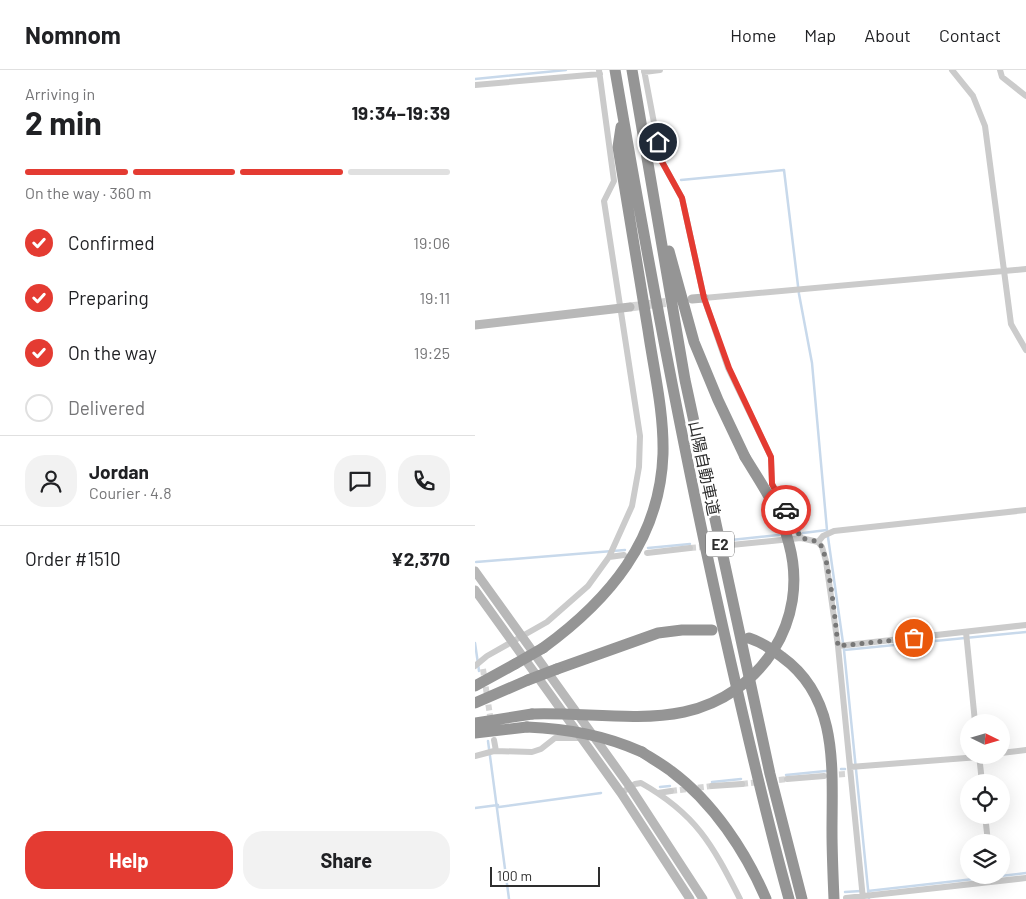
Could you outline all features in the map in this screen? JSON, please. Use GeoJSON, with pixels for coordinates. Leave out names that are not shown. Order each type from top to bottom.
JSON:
{"type":"FeatureCollection","features":[{"type":"Feature","properties":{"kind":"highway","name":"山陽自動車道"},"geometry":{"type":"LineString","coordinates":[[615,70],[623,115],[630,190],[719,610],[766,815],[789,899]]}},
{"type":"Feature","properties":{"kind":"highway","name":"山陽自動車道"},"geometry":{"type":"LineString","coordinates":[[640,70],[651,187],[685,380],[770,774],[802,899]]}},
{"type":"Feature","properties":{"kind":"highway"},"geometry":{"type":"LineString","coordinates":[[475,722],[532,714],[642,715],[685,712],[733,692],[759,671],[779,643],[785,628],[794,595],[794,570],[789,544],[779,516],[745,457],[718,400],[694,342],[651,187]]}},
{"type":"Feature","properties":{"kind":"highway"},"geometry":{"type":"LineString","coordinates":[[475,686],[543,648],[592,609],[612,588],[629,563],[644,535],[660,479],[663,454],[659,397],[630,190]]}},
{"type":"Feature","properties":{"kind":"highway"},"geometry":{"type":"LineString","coordinates":[[475,703],[557,669],[658,634],[712,630]]}},
{"type":"Feature","properties":{"kind":"highway"},"geometry":{"type":"LineString","coordinates":[[749,638],[775,652],[793,665],[817,697],[826,720],[832,763],[840,898]]}},
{"type":"Feature","properties":{"kind":"highway"},"geometry":{"type":"LineString","coordinates":[[475,733],[527,727],[567,729],[595,735],[642,752],[671,770],[710,808],[749,864],[766,899]]}},
{"type":"Feature","properties":{"kind":"street"},"geometry":{"type":"LineString","coordinates":[[659,70],[640,70],[661,160],[682,198],[704,298],[729,368],[771,457],[772,484],[801,538]]}},
{"type":"Feature","properties":{"kind":"street"},"geometry":{"type":"LineString","coordinates":[[952,70],[973,96],[985,126],[1002,270],[1011,324],[1026,350]]}},
{"type":"Feature","properties":{"kind":"street"},"geometry":{"type":"LineString","coordinates":[[475,85],[599,72],[614,181],[604,201],[625,308],[639,422],[640,451],[637,485],[632,506],[611,553],[588,586],[571,604],[483,664],[475,666]]}},
{"type":"Feature","properties":{"kind":"street"},"geometry":{"type":"LineString","coordinates":[[1001,72],[1026,96]]}},
{"type":"Feature","properties":{"kind":"street"},"geometry":{"type":"LineString","coordinates":[[692,299],[1026,269]]}},
{"type":"Feature","properties":{"kind":"street"},"geometry":{"type":"LineString","coordinates":[[475,325],[625,308]]}},
{"type":"Feature","properties":{"kind":"street"},"geometry":{"type":"LineString","coordinates":[[818,542],[834,531],[1026,510]]}},
{"type":"Feature","properties":{"kind":"street"},"geometry":{"type":"LineString","coordinates":[[731,545],[801,538],[818,542]]}},
{"type":"Feature","properties":{"kind":"street"},"geometry":{"type":"LineString","coordinates":[[818,542],[826,561],[842,646],[864,895]]}},
{"type":"Feature","properties":{"kind":"street"},"geometry":{"type":"LineString","coordinates":[[647,553],[690,548]]}},
{"type":"Feature","properties":{"kind":"street"},"geometry":{"type":"LineString","coordinates":[[611,553],[624,555]]}},
{"type":"Feature","properties":{"kind":"street"},"geometry":{"type":"LineString","coordinates":[[475,571],[630,788],[703,899]]}},
{"type":"Feature","properties":{"kind":"street"},"geometry":{"type":"LineString","coordinates":[[475,590],[621,793],[690,899]]}},
{"type":"Feature","properties":{"kind":"street"},"geometry":{"type":"LineString","coordinates":[[842,646],[967,635],[1026,625]]}},
{"type":"Feature","properties":{"kind":"street"},"geometry":{"type":"LineString","coordinates":[[967,635],[974,714]]}},
{"type":"Feature","properties":{"kind":"street"},"geometry":{"type":"LineString","coordinates":[[475,756],[495,751],[532,752],[541,749],[555,738],[580,738]]}},
{"type":"Feature","properties":{"kind":"street"},"geometry":{"type":"LineString","coordinates":[[494,740],[495,751]]}},
{"type":"Feature","properties":{"kind":"street"},"geometry":{"type":"LineString","coordinates":[[1010,751],[1026,750]]}},
{"type":"Feature","properties":{"kind":"street"},"geometry":{"type":"LineString","coordinates":[[852,769],[960,758]]}},
{"type":"Feature","properties":{"kind":"street"},"geometry":{"type":"LineString","coordinates":[[787,779],[824,776]]}},
{"type":"Feature","properties":{"kind":"street"},"geometry":{"type":"LineString","coordinates":[[621,793],[641,784],[676,805],[694,822],[710,845],[740,899]]}},
{"type":"Feature","properties":{"kind":"street"},"geometry":{"type":"LineString","coordinates":[[712,786],[741,784]]}},
{"type":"Feature","properties":{"kind":"street"},"geometry":{"type":"LineString","coordinates":[[658,793],[671,791]]}},
{"type":"Feature","properties":{"kind":"street"},"geometry":{"type":"LineString","coordinates":[[1010,878],[1026,878]]}},
{"type":"Feature","properties":{"kind":"street"},"geometry":{"type":"LineString","coordinates":[[840,898],[960,882]]}},
{"type":"Feature","properties":{"kind":"waterway"},"geometry":{"type":"LineString","coordinates":[[475,79],[566,70]]}},
{"type":"Feature","properties":{"kind":"waterway"},"geometry":{"type":"LineString","coordinates":[[681,180],[784,170],[799,294],[812,363],[827,530],[844,650],[869,899]]}},
{"type":"Feature","properties":{"kind":"waterway"},"geometry":{"type":"LineString","coordinates":[[803,533],[827,530]]}},
{"type":"Feature","properties":{"kind":"waterway"},"geometry":{"type":"LineString","coordinates":[[731,540],[779,535]]}},
{"type":"Feature","properties":{"kind":"waterway"},"geometry":{"type":"LineString","coordinates":[[648,548],[690,544]]}},
{"type":"Feature","properties":{"kind":"waterway"},"geometry":{"type":"LineString","coordinates":[[476,562],[625,550]]}},
{"type":"Feature","properties":{"kind":"waterway"},"geometry":{"type":"LineString","coordinates":[[844,650],[1026,632]]}},
{"type":"Feature","properties":{"kind":"waterway"},"geometry":{"type":"LineString","coordinates":[[475,643],[479,671]]}},
{"type":"Feature","properties":{"kind":"waterway"},"geometry":{"type":"LineString","coordinates":[[488,741],[509,899]]}},
{"type":"Feature","properties":{"kind":"waterway"},"geometry":{"type":"LineString","coordinates":[[786,775],[826,771]]}},
{"type":"Feature","properties":{"kind":"waterway"},"geometry":{"type":"LineString","coordinates":[[712,782],[741,779]]}},
{"type":"Feature","properties":{"kind":"waterway"},"geometry":{"type":"LineString","coordinates":[[660,787],[670,786]]}},
{"type":"Feature","properties":{"kind":"waterway"},"geometry":{"type":"LineString","coordinates":[[499,807],[601,793]]}},
{"type":"Feature","properties":{"kind":"waterway"},"geometry":{"type":"LineString","coordinates":[[475,808],[498,805]]}},
{"type":"Feature","properties":{"kind":"waterway"},"geometry":{"type":"LineString","coordinates":[[868,891],[1026,873]]}},
{"type":"Feature","properties":{"kind":"waterway"},"geometry":{"type":"LineString","coordinates":[[845,892],[861,891]]}},
{"type":"Feature","properties":{"kind":"tunnel"},"geometry":{"type":"LineString","coordinates":[[630,307],[677,301]]}},
{"type":"Feature","properties":{"kind":"tunnel"},"geometry":{"type":"LineString","coordinates":[[690,548],[731,545]]}},
{"type":"Feature","properties":{"kind":"tunnel"},"geometry":{"type":"LineString","coordinates":[[483,669],[491,722]]}},
{"type":"Feature","properties":{"kind":"tunnel"},"geometry":{"type":"LineString","coordinates":[[830,775],[845,774]]}},
{"type":"Feature","properties":{"kind":"tunnel"},"geometry":{"type":"LineString","coordinates":[[770,781],[787,779]]}},
{"type":"Feature","properties":{"kind":"tunnel"},"geometry":{"type":"LineString","coordinates":[[742,784],[760,782]]}},
{"type":"Feature","properties":{"kind":"tunnel"},"geometry":{"type":"LineString","coordinates":[[671,791],[712,786]]}},
{"type":"Feature","properties":{"kind":"way so far"},"geometry":{"type":"LineString","coordinates":[[786,510],[801,538],[818,542],[822,547],[826,561],[838,646],[914,638]]}},
{"type":"Feature","properties":{"kind":"route"},"geometry":{"type":"LineString","coordinates":[[658,142],[661,160],[682,198],[704,298],[729,368],[747,411],[769,450],[772,484],[786,510]]}}]}
